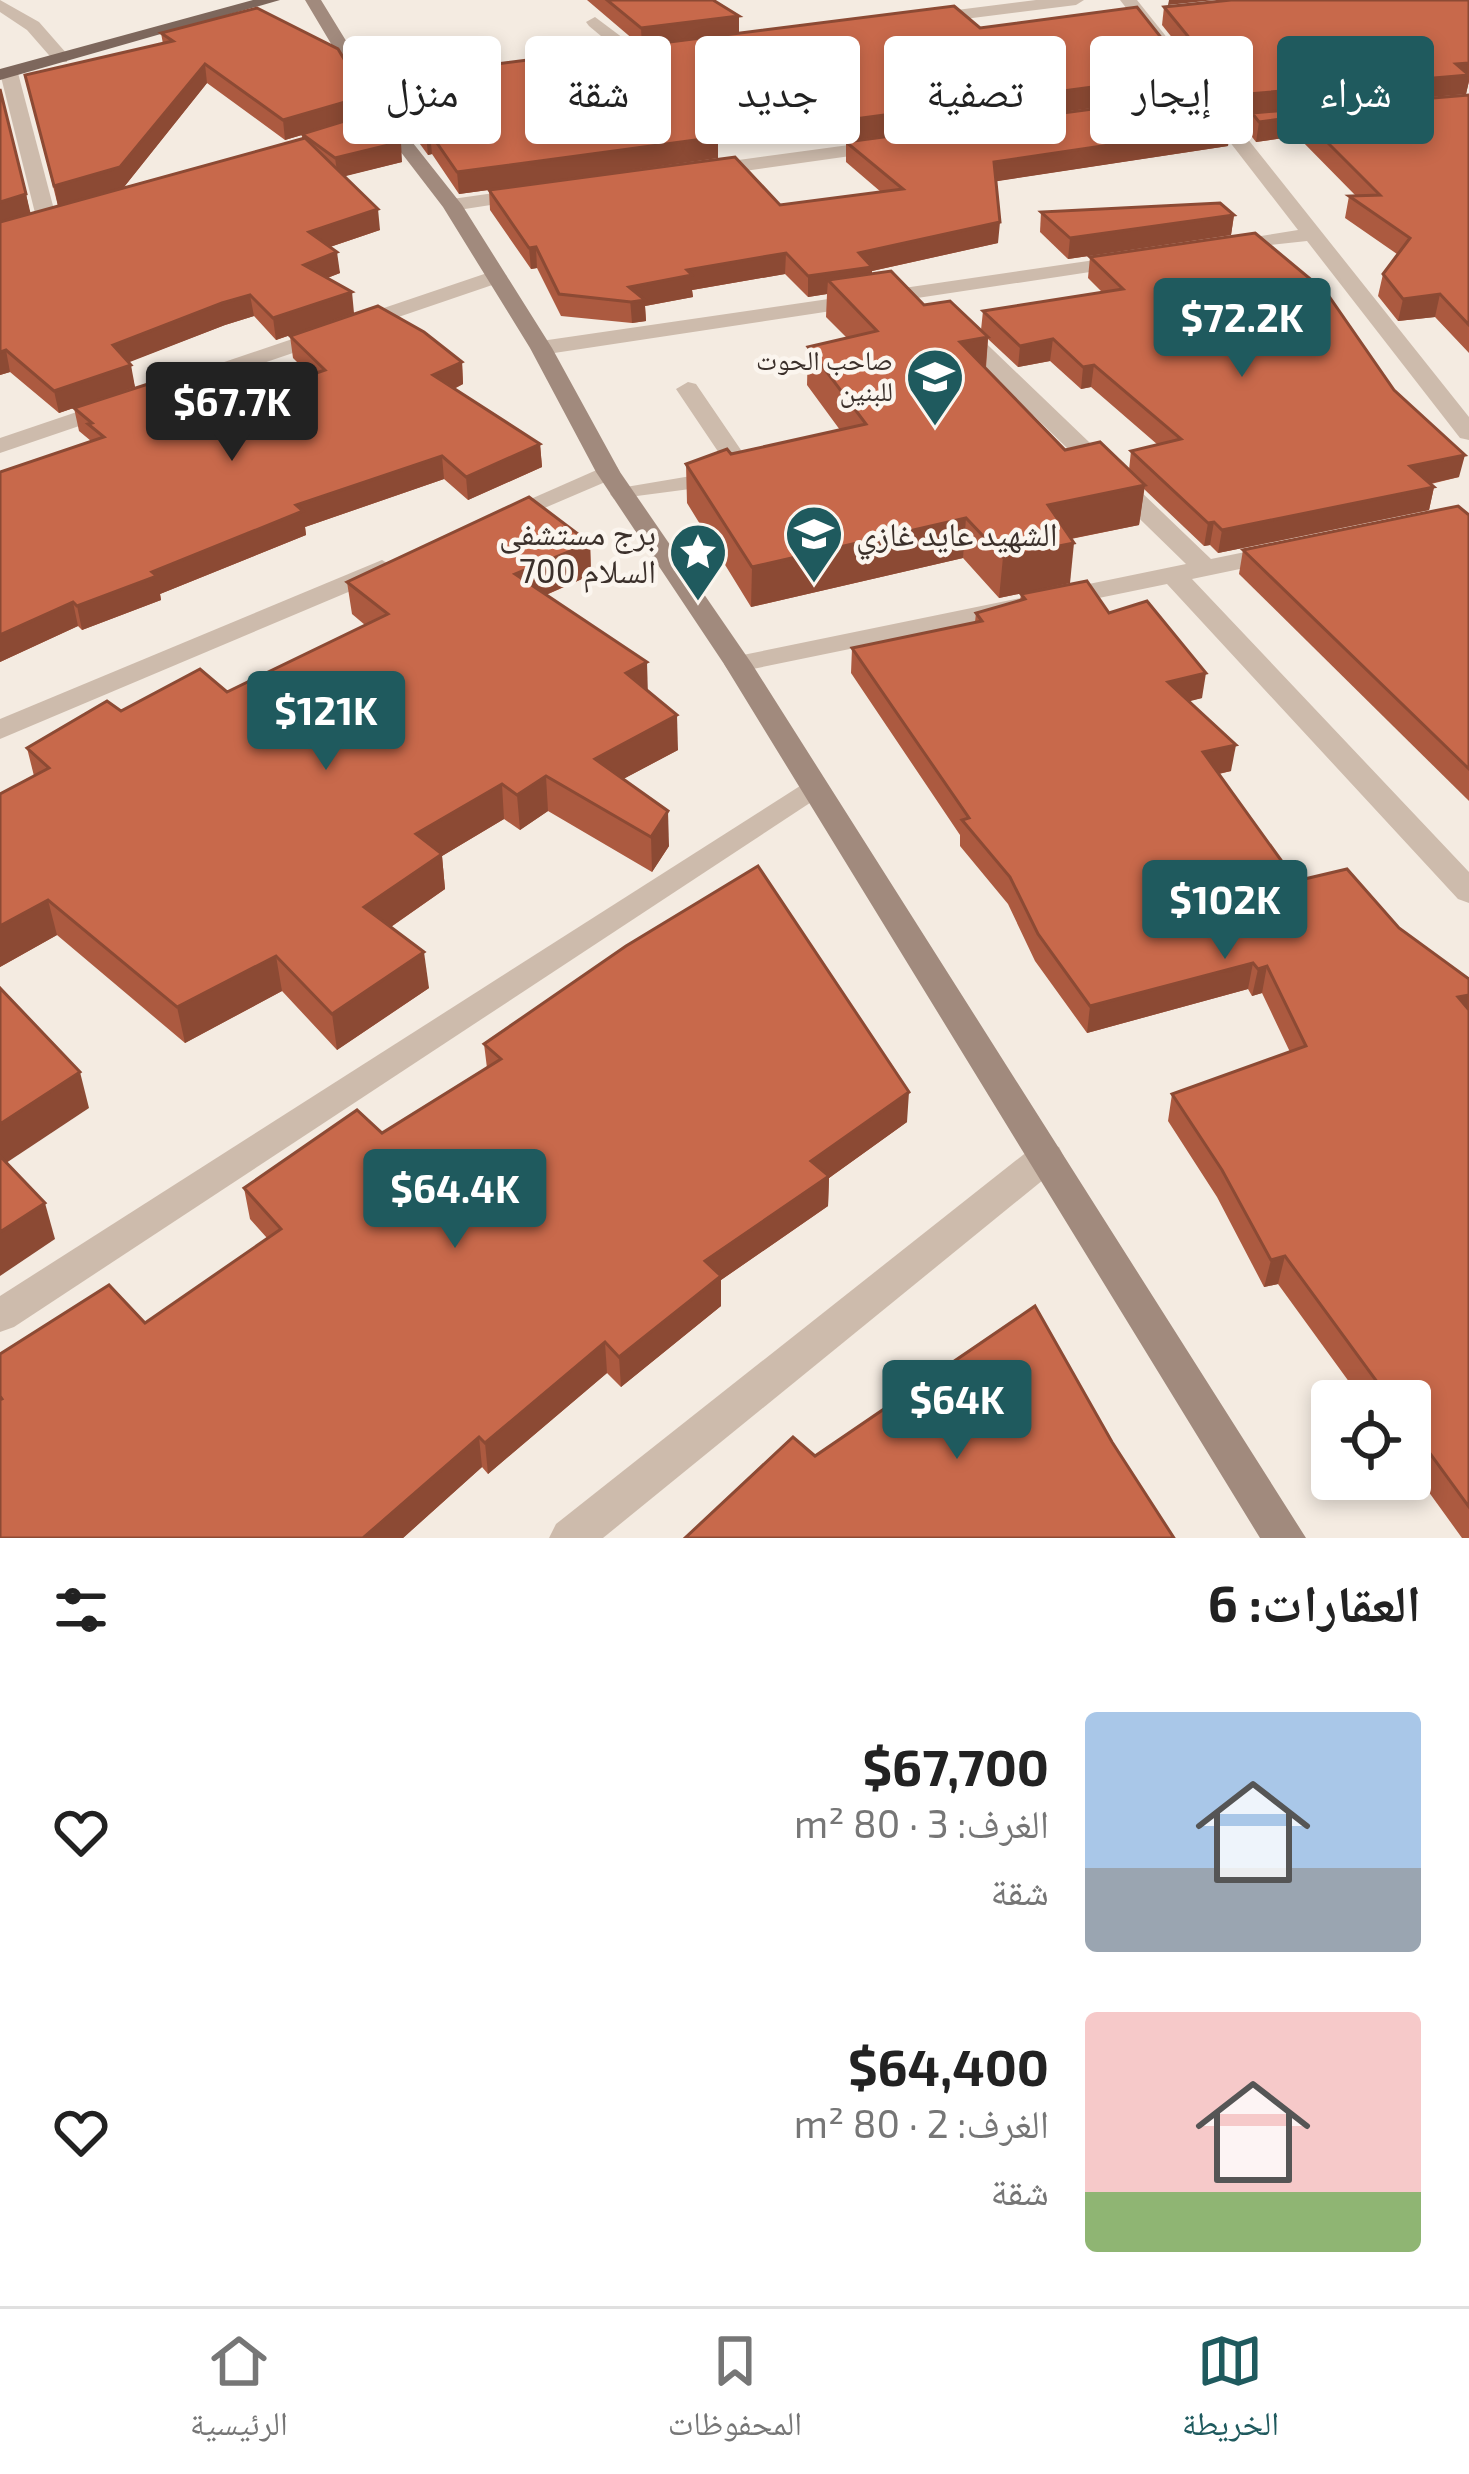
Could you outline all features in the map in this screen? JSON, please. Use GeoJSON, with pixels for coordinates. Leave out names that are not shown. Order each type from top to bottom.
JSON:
{"type":"FeatureCollection","features":[{"type":"Feature","properties":{"kind":"main road"},"geometry":{"type":"LineString","coordinates":[[3,67],[45,43],[199,0]]}},
{"type":"Feature","properties":{"kind":"main road"},"geometry":{"type":"LineString","coordinates":[[3,67],[61,58],[272,0]]}},
{"type":"Feature","properties":{"kind":"street"},"geometry":{"type":"LineString","coordinates":[[313,0],[383,90],[374,124],[452,205],[542,348],[616,483],[738,664],[1283,1538]]}},
{"type":"Feature","properties":{"kind":"street"},"geometry":{"type":"LineString","coordinates":[[915,21],[1076,0]]}},
{"type":"Feature","properties":{"kind":"street"},"geometry":{"type":"LineString","coordinates":[[0,4],[33,26],[61,58]]}},
{"type":"Feature","properties":{"kind":"street"},"geometry":{"type":"LineString","coordinates":[[1135,9],[1165,15]]}},
{"type":"Feature","properties":{"kind":"street"},"geometry":{"type":"LineString","coordinates":[[1135,9],[1156,36]]}},
{"type":"Feature","properties":{"kind":"street"},"geometry":{"type":"LineString","coordinates":[[596,22],[612,36]]}},
{"type":"Feature","properties":{"kind":"street"},"geometry":{"type":"LineString","coordinates":[[3,67],[39,224],[70,214]]}},
{"type":"Feature","properties":{"kind":"street"},"geometry":{"type":"LineString","coordinates":[[688,173],[901,144]]}},
{"type":"Feature","properties":{"kind":"street"},"geometry":{"type":"LineString","coordinates":[[1251,144],[1312,234],[1469,433]]}},
{"type":"Feature","properties":{"kind":"street"},"geometry":{"type":"LineString","coordinates":[[452,205],[546,192]]}},
{"type":"Feature","properties":{"kind":"street"},"geometry":{"type":"LineString","coordinates":[[1197,251],[1312,234]]}},
{"type":"Feature","properties":{"kind":"street"},"geometry":{"type":"LineString","coordinates":[[542,348],[1150,258]]}},
{"type":"Feature","properties":{"kind":"street"},"geometry":{"type":"LineString","coordinates":[[0,446],[496,276]]}},
{"type":"Feature","properties":{"kind":"street"},"geometry":{"type":"LineString","coordinates":[[920,292],[1205,568]]}},
{"type":"Feature","properties":{"kind":"street"},"geometry":{"type":"LineString","coordinates":[[478,527],[616,483],[704,481],[727,468],[731,452],[688,389]]}},
{"type":"Feature","properties":{"kind":"street"},"geometry":{"type":"LineString","coordinates":[[738,664],[1315,545]]}},
{"type":"Feature","properties":{"kind":"street"},"geometry":{"type":"LineString","coordinates":[[0,730],[413,555]]}},
{"type":"Feature","properties":{"kind":"street"},"geometry":{"type":"LineString","coordinates":[[1174,574],[1469,892]]}},
{"type":"Feature","properties":{"kind":"street"},"geometry":{"type":"LineString","coordinates":[[0,1316],[814,786]]}},
{"type":"Feature","properties":{"kind":"street"},"geometry":{"type":"LineString","coordinates":[[571,1538],[1046,1157]]}},
{"type":"Feature","properties":{"kind":"building"},"geometry":{"type":"Polygon","coordinates":[[[607,0],[713,0],[739,16],[641,28],[607,0]]]}},
{"type":"Feature","properties":{"kind":"building"},"geometry":{"type":"Polygon","coordinates":[[[1231,0],[1469,0],[1469,63],[1456,64],[1469,75],[1434,78],[1434,36],[1277,36],[1277,91],[1253,94],[1253,36],[1188,36],[1164,7],[1231,0]]]}},
{"type":"Feature","properties":{"kind":"building"},"geometry":{"type":"Polygon","coordinates":[[[954,6],[980,28],[1137,7],[1160,36],[1090,36],[1090,87],[1066,91],[1066,36],[884,36],[884,115],[860,118],[860,36],[717,36],[954,6]]]}},
{"type":"Feature","properties":{"kind":"building"},"geometry":{"type":"Polygon","coordinates":[[[257,8],[338,49],[343,57],[343,103],[283,120],[205,64],[120,167],[54,186],[25,75],[173,41],[161,33],[257,8]]]}},
{"type":"Feature","properties":{"kind":"building"},"geometry":{"type":"Polygon","coordinates":[[[695,39],[695,140],[671,143],[671,42],[695,39]]]}},
{"type":"Feature","properties":{"kind":"building"},"geometry":{"type":"Polygon","coordinates":[[[525,60],[525,144],[666,144],[457,172],[438,144],[501,144],[501,63],[525,60]]]}},
{"type":"Feature","properties":{"kind":"building"},"geometry":{"type":"Polygon","coordinates":[[[0,89],[26,194],[0,202],[0,89]]]}},
{"type":"Feature","properties":{"kind":"building"},"geometry":{"type":"Polygon","coordinates":[[[1469,95],[1469,325],[1440,294],[1403,299],[1383,274],[1410,238],[1349,196],[1380,195],[1329,144],[1434,144],[1434,98],[1469,95]]]}},
{"type":"Feature","properties":{"kind":"building"},"geometry":{"type":"Polygon","coordinates":[[[1090,109],[1090,144],[1116,144],[994,162],[1000,222],[859,253],[872,267],[808,276],[786,253],[687,270],[692,275],[629,287],[645,300],[631,302],[559,294],[536,247],[529,248],[489,190],[735,157],[780,205],[903,189],[848,144],[884,137],[884,144],[1066,144],[1066,113],[1090,109]]]}},
{"type":"Feature","properties":{"kind":"building"},"geometry":{"type":"Polygon","coordinates":[[[1277,111],[1277,119],[1259,122],[1253,113],[1277,111]]]}},
{"type":"Feature","properties":{"kind":"building"},"geometry":{"type":"Polygon","coordinates":[[[343,121],[343,144],[393,144],[335,158],[302,134],[343,121]]]}},
{"type":"Feature","properties":{"kind":"building"},"geometry":{"type":"Polygon","coordinates":[[[305,138],[378,209],[309,232],[337,252],[304,265],[352,292],[273,318],[250,295],[222,303],[113,345],[131,365],[54,391],[6,350],[0,352],[0,222],[305,138]]]}},
{"type":"Feature","properties":{"kind":"building"},"geometry":{"type":"Polygon","coordinates":[[[1220,203],[1234,215],[1070,238],[1041,212],[1220,203]]]}},
{"type":"Feature","properties":{"kind":"building"},"geometry":{"type":"Polygon","coordinates":[[[1255,233],[1326,292],[1394,390],[1465,455],[1410,466],[1434,487],[1222,530],[1208,523],[1131,451],[1181,439],[1094,365],[1083,367],[1053,339],[1020,346],[983,311],[1123,289],[1090,257],[1255,233]]]}},
{"type":"Feature","properties":{"kind":"building"},"geometry":{"type":"Polygon","coordinates":[[[891,271],[924,305],[950,301],[988,337],[960,342],[1065,450],[1100,442],[1145,485],[1048,505],[1074,543],[1003,557],[966,518],[752,567],[686,464],[727,449],[731,454],[866,424],[808,347],[877,331],[828,280],[891,271]]]}},
{"type":"Feature","properties":{"kind":"building"},"geometry":{"type":"Polygon","coordinates":[[[378,306],[424,332],[462,362],[433,375],[540,444],[466,477],[442,456],[296,505],[303,511],[152,572],[157,576],[77,606],[73,602],[0,635],[0,472],[104,437],[74,408],[148,384],[179,419],[325,370],[290,336],[378,306]]]}},
{"type":"Feature","properties":{"kind":"building"},"geometry":{"type":"Polygon","coordinates":[[[529,497],[590,543],[515,574],[647,662],[626,673],[677,715],[595,759],[668,811],[651,837],[546,776],[517,795],[502,784],[416,834],[442,854],[364,907],[424,952],[332,1014],[276,956],[177,1007],[48,900],[0,926],[0,794],[49,768],[27,748],[107,701],[121,711],[200,669],[227,692],[388,614],[347,582],[529,497]]]}},
{"type":"Feature","properties":{"kind":"building"},"geometry":{"type":"Polygon","coordinates":[[[1458,506],[1469,515],[1469,769],[1243,550],[1458,506]]]}},
{"type":"Feature","properties":{"kind":"building"},"geometry":{"type":"Polygon","coordinates":[[[1087,581],[1109,613],[1147,601],[1206,673],[1168,682],[1236,745],[1203,752],[1296,881],[1347,869],[1399,928],[1469,979],[1469,995],[1458,997],[1469,1010],[1469,1507],[1431,1455],[1431,1380],[1376,1380],[1285,1256],[1271,1260],[1222,1170],[1172,1094],[1306,1046],[1267,966],[1258,969],[1253,963],[1090,1006],[1038,934],[1010,877],[962,820],[969,818],[852,648],[982,621],[976,613],[1025,599],[1021,594],[1087,581]]]}},
{"type":"Feature","properties":{"kind":"building"},"geometry":{"type":"Polygon","coordinates":[[[758,866],[909,1092],[811,1161],[829,1176],[705,1261],[721,1276],[619,1357],[605,1342],[485,1443],[479,1437],[363,1538],[0,1538],[0,1354],[109,1285],[145,1323],[281,1229],[244,1188],[357,1110],[382,1133],[501,1059],[484,1044],[626,946],[758,866]]]}},
{"type":"Feature","properties":{"kind":"building"},"geometry":{"type":"Polygon","coordinates":[[[0,988],[80,1072],[0,1124],[0,988]]]}},
{"type":"Feature","properties":{"kind":"building"},"geometry":{"type":"Polygon","coordinates":[[[0,1156],[45,1203],[0,1232],[0,1156]]]}},
{"type":"Feature","properties":{"kind":"building"},"geometry":{"type":"Polygon","coordinates":[[[1035,1306],[1112,1442],[1174,1538],[685,1538],[793,1437],[815,1456],[1035,1306]]]}},
{"type":"Feature","properties":{"kind":"place","name":"صاحب الحوت للبنين"},"geometry":{"type":"Point","coordinates":[935,428]}},
{"type":"Feature","properties":{"kind":"place","name":"الشهيد عايد غازي"},"geometry":{"type":"Point","coordinates":[814,585]}},
{"type":"Feature","properties":{"kind":"place","name":"برج مستشفى السلام 700"},"geometry":{"type":"Point","coordinates":[698,603]}}]}
